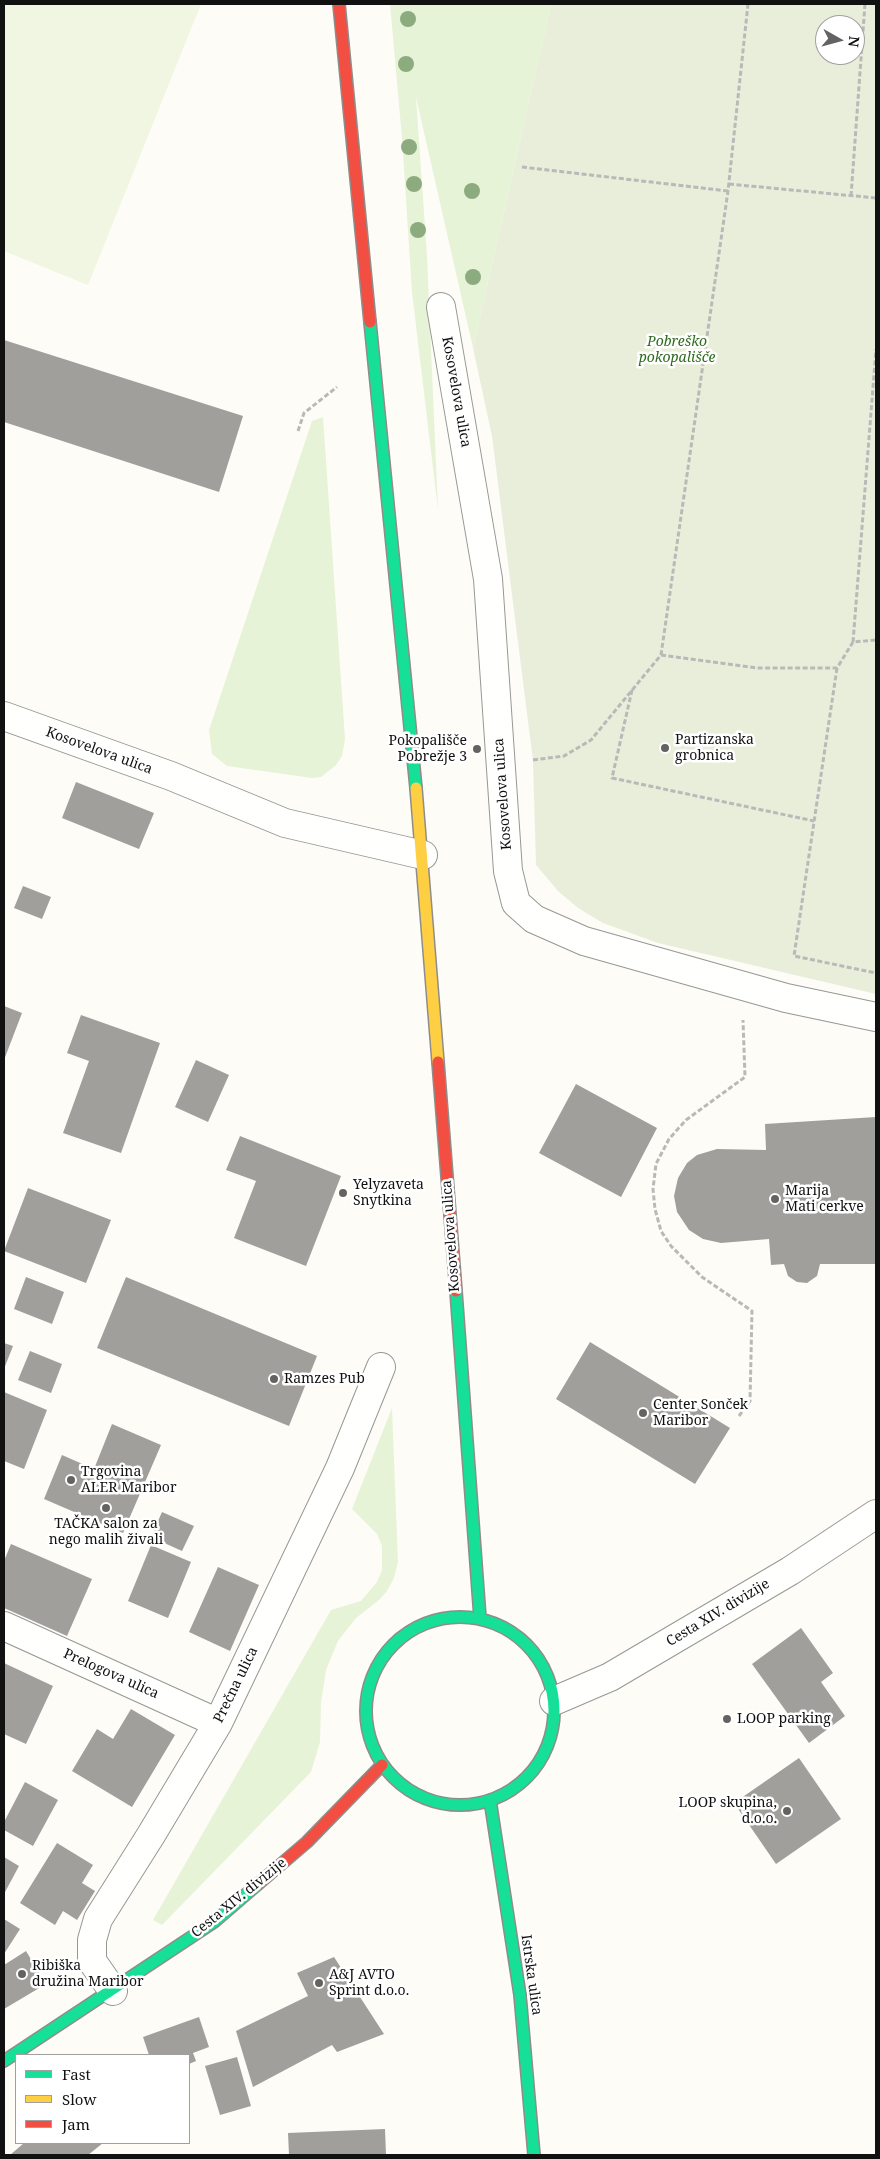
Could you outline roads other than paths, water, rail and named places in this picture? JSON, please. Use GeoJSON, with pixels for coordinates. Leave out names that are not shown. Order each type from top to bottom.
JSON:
{"type":"FeatureCollection","features":[{"type":"Feature","properties":{"kind":"street","name":"Kosovelova ulica"},"geometry":{"type":"LineString","coordinates":[[339,4],[423,855],[480,1618]]}},
{"type":"Feature","properties":{"kind":"street","name":"Kosovelova ulica"},"geometry":{"type":"LineString","coordinates":[[441,307],[488,579],[508,871],[516,903],[534,919],[584,941],[786,998],[876,1017]]}},
{"type":"Feature","properties":{"kind":"street","name":"Kosovelova ulica"},"geometry":{"type":"LineString","coordinates":[[4,716],[171,776],[285,823],[423,855]]}},
{"type":"Feature","properties":{"kind":"street","name":"Prečna ulica"},"geometry":{"type":"LineString","coordinates":[[112,1991],[92,1961],[92,1940],[98,1919],[151,1836],[218,1723],[340,1468],[381,1367]]}},
{"type":"Feature","properties":{"kind":"street","name":"Cesta XIV. divizije"},"geometry":{"type":"LineString","coordinates":[[554,1701],[610,1677],[797,1566],[876,1514]]}},
{"type":"Feature","properties":{"kind":"street"},"geometry":{"type":"LineString","coordinates":[[480,1618],[492,1621],[518,1635],[541,1662],[554,1701],[551,1735],[538,1764],[517,1786],[490,1800],[454,1805],[431,1801],[402,1786],[382,1765],[367,1730],[366,1698],[378,1663],[400,1636],[431,1620],[480,1618]]}},
{"type":"Feature","properties":{"kind":"street","name":"Prelogova ulica"},"geometry":{"type":"LineString","coordinates":[[4,1626],[218,1723]]}},
{"type":"Feature","properties":{"kind":"street","name":"Cesta XIV. divizije"},"geometry":{"type":"LineString","coordinates":[[4,2061],[214,1922],[307,1842],[382,1765]]}},
{"type":"Feature","properties":{"kind":"street","name":"Istrska ulica"},"geometry":{"type":"LineString","coordinates":[[490,1800],[520,1995],[534,2155]]}},
{"type":"Feature","properties":{"kind":"place","name":"Partizanska grobnica"},"geometry":{"type":"Point","coordinates":[665,748]}},
{"type":"Feature","properties":{"kind":"place","name":"Pokopališče Pobrežje 3"},"geometry":{"type":"Point","coordinates":[477,749]}},
{"type":"Feature","properties":{"kind":"place","name":"Yelyzaveta Snytkina"},"geometry":{"type":"Point","coordinates":[343,1193]}},
{"type":"Feature","properties":{"kind":"place","name":"Marija Mati cerkve"},"geometry":{"type":"Point","coordinates":[775,1199]}},
{"type":"Feature","properties":{"kind":"place","name":"Ramzes Pub"},"geometry":{"type":"Point","coordinates":[274,1379]}},
{"type":"Feature","properties":{"kind":"place","name":"Center Sonček Maribor"},"geometry":{"type":"Point","coordinates":[643,1413]}},
{"type":"Feature","properties":{"kind":"place","name":"Trgovina ALER Maribor"},"geometry":{"type":"Point","coordinates":[71,1480]}},
{"type":"Feature","properties":{"kind":"place","name":"TAČKA salon za nego malih živali"},"geometry":{"type":"Point","coordinates":[106,1508]}},
{"type":"Feature","properties":{"kind":"place","name":"LOOP parking"},"geometry":{"type":"Point","coordinates":[727,1719]}},
{"type":"Feature","properties":{"kind":"place","name":"LOOP skupina, d.o.o."},"geometry":{"type":"Point","coordinates":[787,1811]}},
{"type":"Feature","properties":{"kind":"place","name":"Ribiška družina Maribor"},"geometry":{"type":"Point","coordinates":[22,1974]}},
{"type":"Feature","properties":{"kind":"place","name":"A&J AVTO Sprint d.o.o."},"geometry":{"type":"Point","coordinates":[319,1983]}},
{"type":"Feature","properties":{"kind":"park label","name":"Pobreško pokopališče"},"geometry":{"type":"Point","coordinates":[677,350]}}]}
